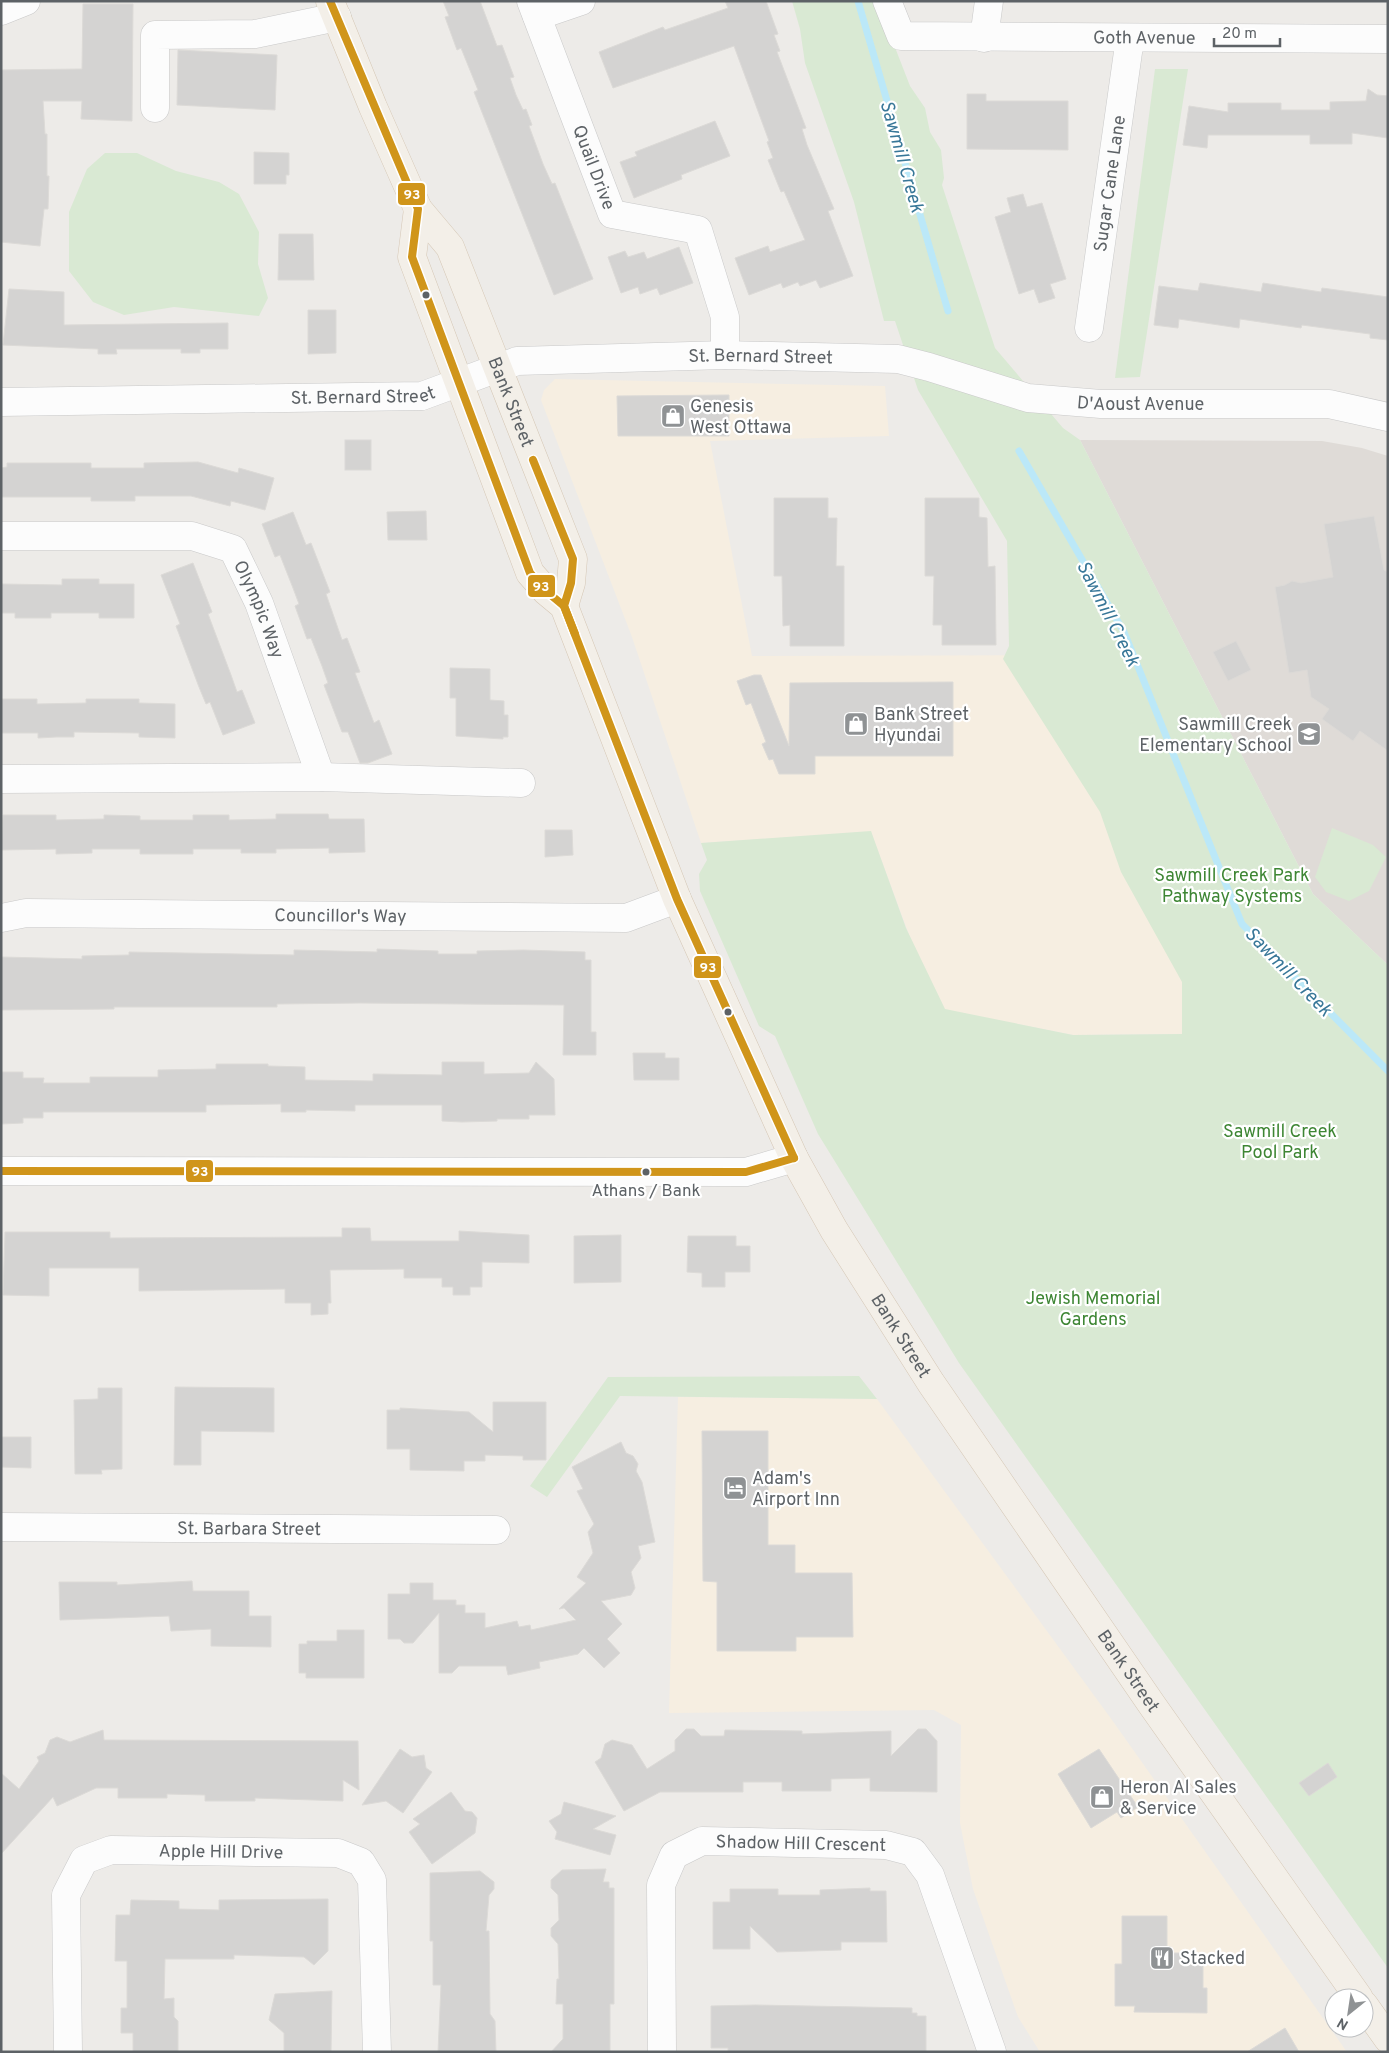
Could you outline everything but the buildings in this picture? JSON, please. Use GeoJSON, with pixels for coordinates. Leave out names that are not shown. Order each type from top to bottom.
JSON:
{"type":"FeatureCollection","features":[{"type":"Feature","properties":{"kind":"main road","name":"Bank Street"},"geometry":{"type":"LineString","coordinates":[[334,9],[373,107],[418,209],[450,247],[496,369],[573,559],[571,583],[564,606]]}},
{"type":"Feature","properties":{"kind":"main road","name":"Bank Street"},"geometry":{"type":"LineString","coordinates":[[418,209],[412,257],[530,573],[546,591],[564,606],[677,899],[794,1158],[834,1230],[931,1383],[1146,1697],[1352,1988]]}},
{"type":"Feature","properties":{"kind":"main road"},"geometry":{"type":"LineString","coordinates":[[1374,2020],[1388,2040]]}},
{"type":"Feature","properties":{"kind":"street"},"geometry":{"type":"LineString","coordinates":[[1,11],[26,1]]}},
{"type":"Feature","properties":{"kind":"street"},"geometry":{"type":"LineString","coordinates":[[534,9],[581,1]]}},
{"type":"Feature","properties":{"kind":"street","name":"Goth Avenue"},"geometry":{"type":"LineString","coordinates":[[887,1],[901,36],[1388,39]]}},
{"type":"Feature","properties":{"kind":"street"},"geometry":{"type":"LineString","coordinates":[[984,38],[989,1]]}},
{"type":"Feature","properties":{"kind":"street"},"geometry":{"type":"LineString","coordinates":[[155,108],[155,35],[255,34],[334,9]]}},
{"type":"Feature","properties":{"kind":"street","name":"Quail Drive"},"geometry":{"type":"LineString","coordinates":[[534,9],[612,214],[698,230],[725,317],[724,355]]}},
{"type":"Feature","properties":{"kind":"street","name":"Sugar Cane Lane"},"geometry":{"type":"LineString","coordinates":[[1088,328],[1130,38]]}},
{"type":"Feature","properties":{"kind":"street","name":"St. Bernard Street"},"geometry":{"type":"LineString","coordinates":[[1,402],[422,396],[517,361],[532,359],[724,355],[898,359]]}},
{"type":"Feature","properties":{"kind":"street","name":"D'Aoust Avenue"},"geometry":{"type":"LineString","coordinates":[[898,359],[1028,398],[1128,404],[1329,404],[1388,417]]}},
{"type":"Feature","properties":{"kind":"street","name":"Olympic Way"},"geometry":{"type":"LineString","coordinates":[[1,536],[192,536],[233,549],[259,603],[321,777]]}},
{"type":"Feature","properties":{"kind":"street"},"geometry":{"type":"LineString","coordinates":[[1,779],[321,777],[521,783]]}},
{"type":"Feature","properties":{"kind":"street","name":"Councillor's Way"},"geometry":{"type":"LineString","coordinates":[[1,918],[26,913],[626,918],[677,899]]}},
{"type":"Feature","properties":{"kind":"street"},"geometry":{"type":"LineString","coordinates":[[1,1171],[746,1172],[794,1158]]}},
{"type":"Feature","properties":{"kind":"street","name":"St. Barbara Street"},"geometry":{"type":"LineString","coordinates":[[1,1527],[496,1530]]}},
{"type":"Feature","properties":{"kind":"street","name":"Shadow Hill Crescent"},"geometry":{"type":"LineString","coordinates":[[662,2052],[661,1885],[674,1855],[702,1841],[886,1845],[913,1852],[930,1876],[992,2052]]}},
{"type":"Feature","properties":{"kind":"street","name":"Apple Hill Drive"},"geometry":{"type":"LineString","coordinates":[[68,2052],[66,1895],[84,1860],[110,1850],[338,1853],[361,1862],[372,1880],[377,2052]]}},
{"type":"Feature","properties":{"kind":"shaded area"},"geometry":{"type":"Polygon","coordinates":[[[555,379],[885,386],[889,436],[710,441],[752,656],[1072,655],[1281,1033],[1073,1035],[936,1008],[871,832],[701,843],[632,637],[541,400],[544,390],[555,379]]]}},
{"type":"Feature","properties":{"kind":"shaded area","name":"Sawmill Creek Elementary School"},"geometry":{"type":"Polygon","coordinates":[[[1080,440],[1322,441],[1362,448],[1388,456],[1388,965],[1313,894],[1080,440]]]}},
{"type":"Feature","properties":{"kind":"shaded area"},"geometry":{"type":"Polygon","coordinates":[[[678,1397],[877,1399],[1112,1720],[1324,2020],[1324,2038],[1337,2038],[1347,2052],[1040,2052],[1018,2017],[973,1889],[960,1823],[961,1725],[934,1710],[669,1713],[678,1397]]]}},
{"type":"Feature","properties":{"kind":"green space"},"geometry":{"type":"Polygon","coordinates":[[[792,1],[877,1],[910,86],[925,108],[930,132],[941,150],[944,178],[942,185],[995,348],[1063,428],[1080,440],[1313,894],[1388,965],[1388,1968],[959,1363],[818,1134],[775,1036],[759,1026],[700,891],[699,874],[707,860],[701,843],[871,831],[906,928],[945,1009],[1073,1035],[1182,1034],[1182,982],[1121,872],[1100,812],[1003,659],[1009,646],[1007,541],[918,390],[895,321],[884,321],[854,202],[805,63],[800,29],[792,1]]]}},
{"type":"Feature","properties":{"kind":"green space"},"geometry":{"type":"Polygon","coordinates":[[[1155,69],[1188,69],[1140,377],[1115,378],[1155,69]]]}},
{"type":"Feature","properties":{"kind":"green space"},"geometry":{"type":"Polygon","coordinates":[[[105,153],[137,153],[176,171],[219,182],[239,194],[259,232],[258,264],[268,298],[259,316],[174,307],[124,315],[93,302],[69,271],[69,212],[87,169],[105,153]]]}},
{"type":"Feature","properties":{"kind":"green space"},"geometry":{"type":"Polygon","coordinates":[[[1332,828],[1373,845],[1386,857],[1369,891],[1349,901],[1326,892],[1315,877],[1332,828]]]}},
{"type":"Feature","properties":{"kind":"green space"},"geometry":{"type":"Polygon","coordinates":[[[859,1376],[877,1399],[620,1396],[547,1497],[530,1486],[608,1377],[859,1376]]]}},
{"type":"Feature","properties":{"kind":"waterway","name":"Sawmill Creek"},"geometry":{"type":"LineString","coordinates":[[858,1],[948,311]]}},
{"type":"Feature","properties":{"kind":"waterway","name":"Sawmill Creek"},"geometry":{"type":"LineString","coordinates":[[1019,451],[1124,632],[1242,924],[1388,1071]]}},
{"type":"Feature","properties":{"kind":"transit line","name":"93"},"geometry":{"type":"LineString","coordinates":[[330,1],[418,209],[412,257],[530,573],[546,591],[564,606],[677,899],[794,1158]]}},
{"type":"Feature","properties":{"kind":"transit line","name":"93"},"geometry":{"type":"LineString","coordinates":[[533,460],[573,559],[571,583],[564,606],[575,634]]}},
{"type":"Feature","properties":{"kind":"transit line","name":"93"},"geometry":{"type":"LineString","coordinates":[[1,1171],[746,1172],[794,1158]]}},
{"type":"Feature","properties":{"kind":"place","name":"Genesis West Ottawa"},"geometry":{"type":"Point","coordinates":[673,416]}},
{"type":"Feature","properties":{"kind":"place","name":"Bank Street Hyundai"},"geometry":{"type":"Point","coordinates":[856,724]}},
{"type":"Feature","properties":{"kind":"place","name":"Sawmill Creek Elementary School"},"geometry":{"type":"Point","coordinates":[1309,734]}},
{"type":"Feature","properties":{"kind":"place","name":"Athans / Bank"},"geometry":{"type":"Point","coordinates":[646,1172]}},
{"type":"Feature","properties":{"kind":"place","name":"Adam's Airport Inn"},"geometry":{"type":"Point","coordinates":[735,1488]}},
{"type":"Feature","properties":{"kind":"place","name":"Heron Al Sales & Service"},"geometry":{"type":"Point","coordinates":[1102,1797]}},
{"type":"Feature","properties":{"kind":"place","name":"Stacked"},"geometry":{"type":"Point","coordinates":[1162,1958]}},
{"type":"Feature","properties":{"kind":"park label","name":"Sawmill Creek Park Pathway Systems"},"geometry":{"type":"Point","coordinates":[1232,885]}},
{"type":"Feature","properties":{"kind":"park label","name":"Sawmill Creek Pool Park"},"geometry":{"type":"Point","coordinates":[1280,1141]}},
{"type":"Feature","properties":{"kind":"park label","name":"Jewish Memorial Gardens"},"geometry":{"type":"Point","coordinates":[1093,1308]}}]}
